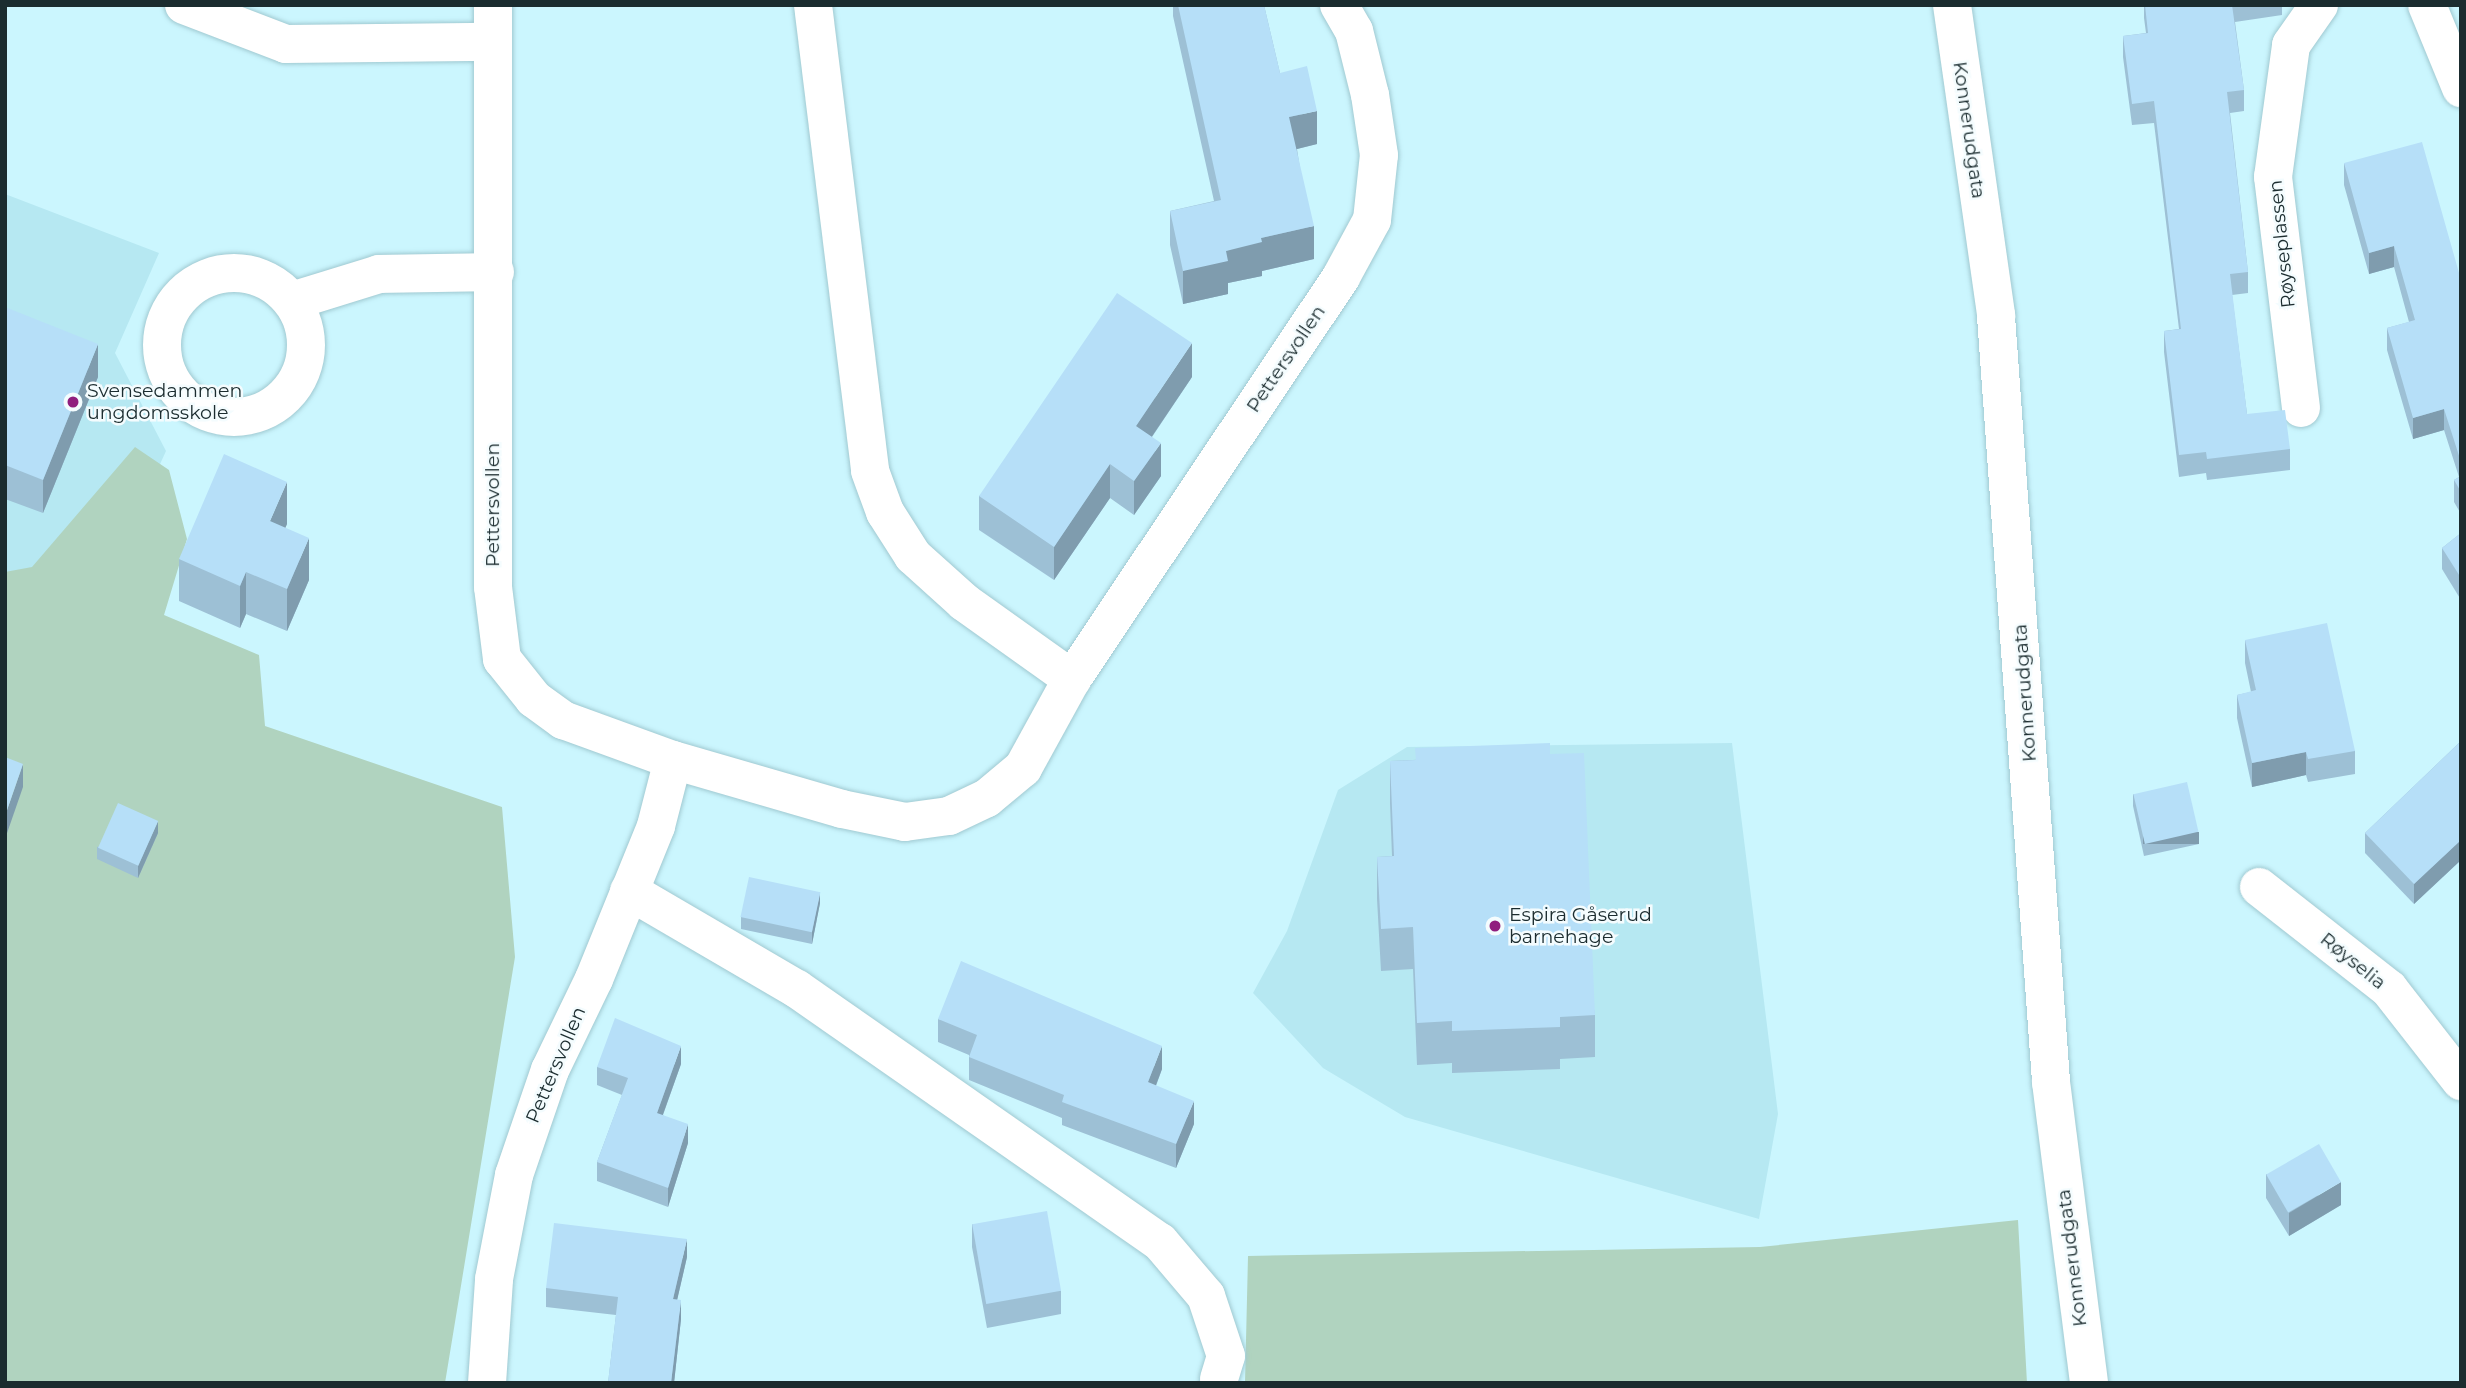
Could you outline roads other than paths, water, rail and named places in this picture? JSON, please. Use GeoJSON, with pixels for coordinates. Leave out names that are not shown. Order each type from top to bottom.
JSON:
{"type":"FeatureCollection","features":[{"type":"Feature","properties":{"kind":"street"},"geometry":{"type":"LineString","coordinates":[[184,5],[286,44],[493,23]]}},
{"type":"Feature","properties":{"kind":"street"},"geometry":{"type":"LineString","coordinates":[[813,5],[870,471],[885,512],[913,556],[964,602],[1072,679]]}},
{"type":"Feature","properties":{"kind":"street","name":"Pettersvollen"},"geometry":{"type":"LineString","coordinates":[[493,23],[493,587],[502,659],[534,699],[563,720],[673,760],[842,808],[905,822],[949,816],[987,798],[1023,768],[1072,679],[1333,289],[1372,220],[1379,155],[1370,95],[1354,32],[1339,5]]}},
{"type":"Feature","properties":{"kind":"street","name":"Konnerudgata"},"geometry":{"type":"LineString","coordinates":[[1951,5],[1996,316],[2051,1082],[2089,1383]]}},
{"type":"Feature","properties":{"kind":"street","name":"Røyseplassen"},"geometry":{"type":"LineString","coordinates":[[2301,408],[2273,177],[2291,45],[2319,5]]}},
{"type":"Feature","properties":{"kind":"street"},"geometry":{"type":"LineString","coordinates":[[2427,5],[2461,88]]}},
{"type":"Feature","properties":{"kind":"street"},"geometry":{"type":"LineString","coordinates":[[229,272],[253,275],[274,285],[292,301],[307,344],[303,366],[293,387],[276,404],[256,414],[210,414],[174,386],[161,349],[162,332],[175,302],[206,277],[229,272]]}},
{"type":"Feature","properties":{"kind":"street"},"geometry":{"type":"LineString","coordinates":[[292,301],[380,274],[495,272]]}},
{"type":"Feature","properties":{"kind":"street","name":"Pettersvollen"},"geometry":{"type":"LineString","coordinates":[[487,1383],[494,1279],[514,1175],[550,1070],[594,979],[656,826],[673,760]]}},
{"type":"Feature","properties":{"kind":"street","name":"Røyselia"},"geometry":{"type":"LineString","coordinates":[[2259,887],[2389,989],[2461,1081]]}},
{"type":"Feature","properties":{"kind":"street"},"geometry":{"type":"LineString","coordinates":[[629,891],[797,989],[1160,1241],[1206,1296],[1226,1356],[1219,1378]]}},
{"type":"Feature","properties":{"kind":"place","name":"Svensedammen ungdomsskole"},"geometry":{"type":"Point","coordinates":[73,402]}},
{"type":"Feature","properties":{"kind":"place","name":"Espira Gåserud barnehage"},"geometry":{"type":"Point","coordinates":[1495,926]}}]}
